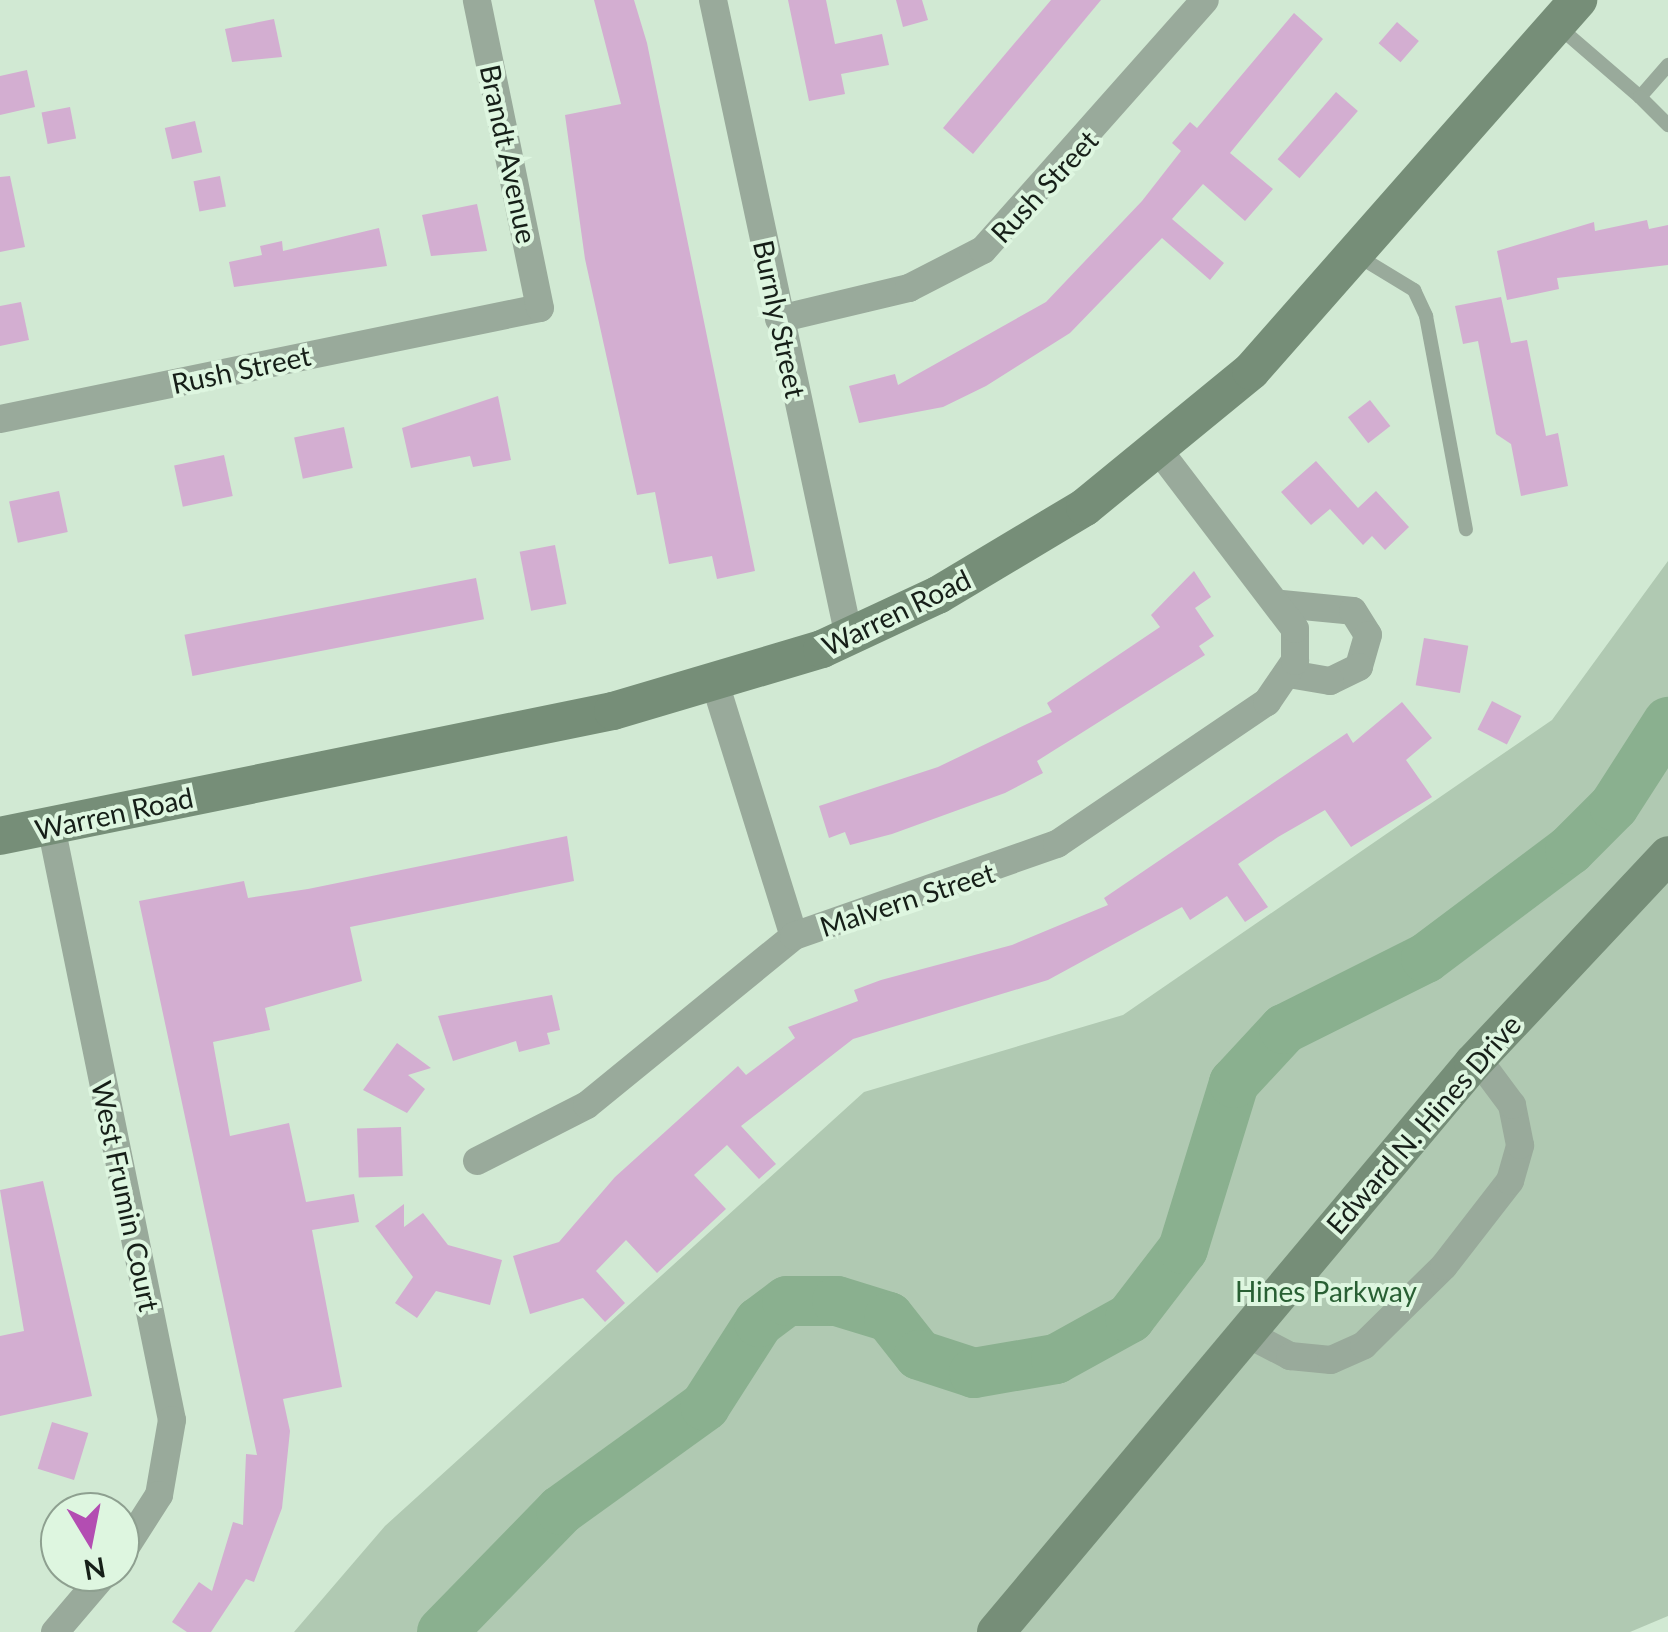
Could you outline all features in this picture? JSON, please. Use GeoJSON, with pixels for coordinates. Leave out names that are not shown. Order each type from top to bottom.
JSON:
{"type":"FeatureCollection","features":[{"type":"Feature","properties":{"kind":"main road","name":"Warren Road"},"geometry":{"type":"LineString","coordinates":[[0,836],[716,683],[849,636],[1013,554],[1160,452],[1358,256],[1567,12]]}},
{"type":"Feature","properties":{"kind":"main road","name":"Edward N. Hines Drive"},"geometry":{"type":"LineString","coordinates":[[996,1632],[1477,1058],[1668,854]]}},
{"type":"Feature","properties":{"kind":"street","name":"Brandt Avenue"},"geometry":{"type":"LineString","coordinates":[[477,0],[540,308]]}},
{"type":"Feature","properties":{"kind":"street","name":"Burnly Street"},"geometry":{"type":"LineString","coordinates":[[714,0],[849,636]]}},
{"type":"Feature","properties":{"kind":"street","name":"Rush Street"},"geometry":{"type":"LineString","coordinates":[[779,318],[909,288],[984,250],[1201,2]]}},
{"type":"Feature","properties":{"kind":"street","name":"Rush Street"},"geometry":{"type":"LineString","coordinates":[[0,419],[540,308]]}},
{"type":"Feature","properties":{"kind":"street"},"geometry":{"type":"LineString","coordinates":[[1160,452],[1282,604],[1295,629],[1290,674],[1330,681],[1358,666],[1368,635],[1353,611],[1282,604]]}},
{"type":"Feature","properties":{"kind":"street","name":"Malvern Street"},"geometry":{"type":"LineString","coordinates":[[476,1161],[587,1105],[794,936],[1057,844],[1267,702],[1290,674]]}},
{"type":"Feature","properties":{"kind":"street"},"geometry":{"type":"LineString","coordinates":[[716,683],[794,936]]}},
{"type":"Feature","properties":{"kind":"street","name":"West Frumin Court"},"geometry":{"type":"LineString","coordinates":[[52,826],[172,1420],[159,1495],[140,1525]]}},
{"type":"Feature","properties":{"kind":"street"},"geometry":{"type":"LineString","coordinates":[[1246,1333],[1290,1356],[1332,1360],[1364,1344],[1444,1266],[1510,1181],[1520,1144],[1512,1105],[1477,1058]]}},
{"type":"Feature","properties":{"kind":"street"},"geometry":{"type":"LineString","coordinates":[[55,1632],[89,1592]]}},
{"type":"Feature","properties":{"kind":"lane"},"geometry":{"type":"LineString","coordinates":[[1567,12],[1668,125]]}},
{"type":"Feature","properties":{"kind":"lane"},"geometry":{"type":"LineString","coordinates":[[1640,97],[1668,65]]}},
{"type":"Feature","properties":{"kind":"lane"},"geometry":{"type":"LineString","coordinates":[[1358,256],[1414,290],[1426,316],[1466,529]]}},
{"type":"Feature","properties":{"kind":"green space","name":"Hines Parkway"},"geometry":{"type":"Polygon","coordinates":[[[1668,561],[1668,1616],[1630,1632],[294,1632],[385,1526],[864,1092],[1123,1015],[1552,720],[1668,561]]]}},
{"type":"Feature","properties":{"kind":"building"},"geometry":{"type":"Polygon","coordinates":[[[594,0],[634,0],[647,43],[755,571],[717,579],[712,556],[669,564],[655,492],[637,495],[585,259],[565,115],[621,104],[594,0]]]}},
{"type":"Feature","properties":{"kind":"building"},"geometry":{"type":"Polygon","coordinates":[[[788,0],[826,0],[835,44],[882,34],[889,65],[841,74],[845,94],[809,101],[788,0]]]}},
{"type":"Feature","properties":{"kind":"building"},"geometry":{"type":"Polygon","coordinates":[[[896,0],[922,0],[928,20],[903,27],[896,0]]]}},
{"type":"Feature","properties":{"kind":"building"},"geometry":{"type":"Polygon","coordinates":[[[1051,0],[1101,0],[973,154],[943,128],[1051,0]]]}},
{"type":"Feature","properties":{"kind":"building"},"geometry":{"type":"Polygon","coordinates":[[[1294,13],[1323,39],[1230,153],[1273,189],[1245,221],[1203,184],[1172,219],[1224,263],[1210,280],[1162,238],[1070,333],[986,386],[943,407],[859,423],[849,386],[895,374],[898,385],[1046,302],[1142,201],[1181,151],[1172,143],[1190,122],[1197,128],[1294,13]]]}},
{"type":"Feature","properties":{"kind":"building"},"geometry":{"type":"Polygon","coordinates":[[[274,19],[282,57],[232,62],[225,29],[274,19]]]}},
{"type":"Feature","properties":{"kind":"building"},"geometry":{"type":"Polygon","coordinates":[[[1397,22],[1419,41],[1401,62],[1379,43],[1397,22]]]}},
{"type":"Feature","properties":{"kind":"building"},"geometry":{"type":"Polygon","coordinates":[[[27,70],[35,107],[0,115],[0,76],[27,70]]]}},
{"type":"Feature","properties":{"kind":"building"},"geometry":{"type":"Polygon","coordinates":[[[1336,92],[1358,111],[1299,178],[1278,159],[1336,92]]]}},
{"type":"Feature","properties":{"kind":"building"},"geometry":{"type":"Polygon","coordinates":[[[70,107],[76,138],[48,144],[42,113],[70,107]]]}},
{"type":"Feature","properties":{"kind":"building"},"geometry":{"type":"Polygon","coordinates":[[[195,121],[202,152],[172,159],[165,128],[195,121]]]}},
{"type":"Feature","properties":{"kind":"building"},"geometry":{"type":"Polygon","coordinates":[[[10,176],[25,247],[0,252],[0,177],[10,176]]]}},
{"type":"Feature","properties":{"kind":"building"},"geometry":{"type":"Polygon","coordinates":[[[220,176],[226,206],[199,212],[193,181],[220,176]]]}},
{"type":"Feature","properties":{"kind":"building"},"geometry":{"type":"Polygon","coordinates":[[[477,204],[487,251],[431,256],[422,215],[477,204]]]}},
{"type":"Feature","properties":{"kind":"building"},"geometry":{"type":"Polygon","coordinates":[[[1647,220],[1649,229],[1668,225],[1668,265],[1557,278],[1559,289],[1507,300],[1497,251],[1594,222],[1595,231],[1647,220]]]}},
{"type":"Feature","properties":{"kind":"building"},"geometry":{"type":"Polygon","coordinates":[[[379,228],[387,266],[234,287],[229,262],[262,255],[260,246],[282,241],[283,251],[379,228]]]}},
{"type":"Feature","properties":{"kind":"building"},"geometry":{"type":"Polygon","coordinates":[[[1501,297],[1511,343],[1527,340],[1546,436],[1558,433],[1568,486],[1521,496],[1511,444],[1496,434],[1478,341],[1463,344],[1455,306],[1501,297]]]}},
{"type":"Feature","properties":{"kind":"building"},"geometry":{"type":"Polygon","coordinates":[[[21,302],[29,340],[0,346],[0,306],[21,302]]]}},
{"type":"Feature","properties":{"kind":"building"},"geometry":{"type":"Polygon","coordinates":[[[498,396],[511,460],[473,467],[470,456],[411,468],[402,428],[498,396]]]}},
{"type":"Feature","properties":{"kind":"building"},"geometry":{"type":"Polygon","coordinates":[[[1370,400],[1390,426],[1368,443],[1348,417],[1370,400]]]}},
{"type":"Feature","properties":{"kind":"building"},"geometry":{"type":"Polygon","coordinates":[[[344,427],[353,468],[303,479],[294,438],[344,427]]]}},
{"type":"Feature","properties":{"kind":"building"},"geometry":{"type":"Polygon","coordinates":[[[224,455],[233,496],[183,507],[174,466],[224,455]]]}},
{"type":"Feature","properties":{"kind":"building"},"geometry":{"type":"Polygon","coordinates":[[[1316,461],[1358,508],[1376,491],[1409,527],[1385,550],[1372,536],[1363,545],[1330,509],[1311,525],[1281,492],[1316,461]]]}},
{"type":"Feature","properties":{"kind":"building"},"geometry":{"type":"Polygon","coordinates":[[[59,491],[68,532],[18,543],[9,502],[59,491]]]}},
{"type":"Feature","properties":{"kind":"building"},"geometry":{"type":"Polygon","coordinates":[[[555,545],[566,604],[531,611],[520,552],[555,545]]]}},
{"type":"Feature","properties":{"kind":"building"},"geometry":{"type":"Polygon","coordinates":[[[1194,571],[1211,597],[1195,608],[1214,636],[1199,646],[1205,655],[1037,761],[1043,773],[1005,793],[850,845],[845,832],[829,838],[819,806],[938,767],[1052,712],[1047,703],[1160,627],[1151,615],[1194,571]]]}},
{"type":"Feature","properties":{"kind":"building"},"geometry":{"type":"Polygon","coordinates":[[[476,578],[484,619],[192,676],[184,635],[476,578]]]}},
{"type":"Feature","properties":{"kind":"building"},"geometry":{"type":"Polygon","coordinates":[[[1424,638],[1468,646],[1460,693],[1416,685],[1424,638]]]}},
{"type":"Feature","properties":{"kind":"building"},"geometry":{"type":"Polygon","coordinates":[[[1492,701],[1521,716],[1507,744],[1477,730],[1492,701]]]}},
{"type":"Feature","properties":{"kind":"building"},"geometry":{"type":"Polygon","coordinates":[[[1402,702],[1432,738],[1406,760],[1432,797],[1351,847],[1325,810],[1278,837],[1238,864],[1268,907],[1245,922],[1227,896],[1190,920],[1182,907],[1048,980],[853,1039],[741,1126],[776,1164],[759,1179],[727,1145],[694,1175],[726,1209],[657,1273],[626,1240],[596,1271],[625,1303],[605,1322],[583,1298],[530,1314],[513,1256],[559,1242],[615,1177],[738,1066],[746,1075],[795,1038],[788,1027],[858,1001],[854,990],[1012,945],[1108,905],[1104,898],[1347,733],[1353,743],[1402,702]]]}},
{"type":"Feature","properties":{"kind":"building"},"geometry":{"type":"Polygon","coordinates":[[[567,836],[574,881],[350,927],[362,981],[265,1008],[270,1030],[213,1042],[230,1136],[289,1123],[306,1202],[354,1194],[359,1222],[312,1230],[342,1387],[283,1399],[290,1431],[282,1508],[254,1582],[246,1579],[211,1632],[187,1632],[172,1622],[199,1582],[212,1591],[233,1522],[243,1525],[246,1454],[257,1455],[139,901],[244,881],[248,898],[308,889],[567,836]]]}},
{"type":"Feature","properties":{"kind":"building"},"geometry":{"type":"Polygon","coordinates":[[[552,995],[560,1030],[547,1033],[550,1044],[519,1052],[516,1041],[453,1061],[438,1016],[552,995]]]}},
{"type":"Feature","properties":{"kind":"building"},"geometry":{"type":"Polygon","coordinates":[[[397,1043],[431,1068],[408,1075],[425,1089],[407,1113],[363,1090],[397,1043]]]}},
{"type":"Feature","properties":{"kind":"building"},"geometry":{"type":"Polygon","coordinates":[[[401,1127],[403,1176],[359,1178],[357,1129],[401,1127]]]}},
{"type":"Feature","properties":{"kind":"building"},"geometry":{"type":"Polygon","coordinates":[[[43,1181],[92,1396],[0,1416],[0,1336],[24,1331],[0,1190],[43,1181]]]}},
{"type":"Feature","properties":{"kind":"building"},"geometry":{"type":"Polygon","coordinates":[[[404,1204],[404,1227],[423,1213],[448,1245],[502,1260],[490,1305],[436,1291],[417,1318],[395,1303],[413,1277],[375,1226],[404,1204]]]}},
{"type":"Feature","properties":{"kind":"building"},"geometry":{"type":"Polygon","coordinates":[[[52,1422],[88,1433],[74,1480],[38,1469],[52,1422]]]}},
{"type":"Feature","properties":{"kind":"waterway"},"geometry":{"type":"LineString","coordinates":[[442,1632],[561,1510],[705,1406],[759,1322],[787,1301],[837,1301],[889,1317],[919,1355],[974,1373],[1056,1359],[1130,1318],[1183,1249],[1234,1083],[1284,1029],[1426,958],[1570,850],[1614,806],[1668,722]]}}]}
